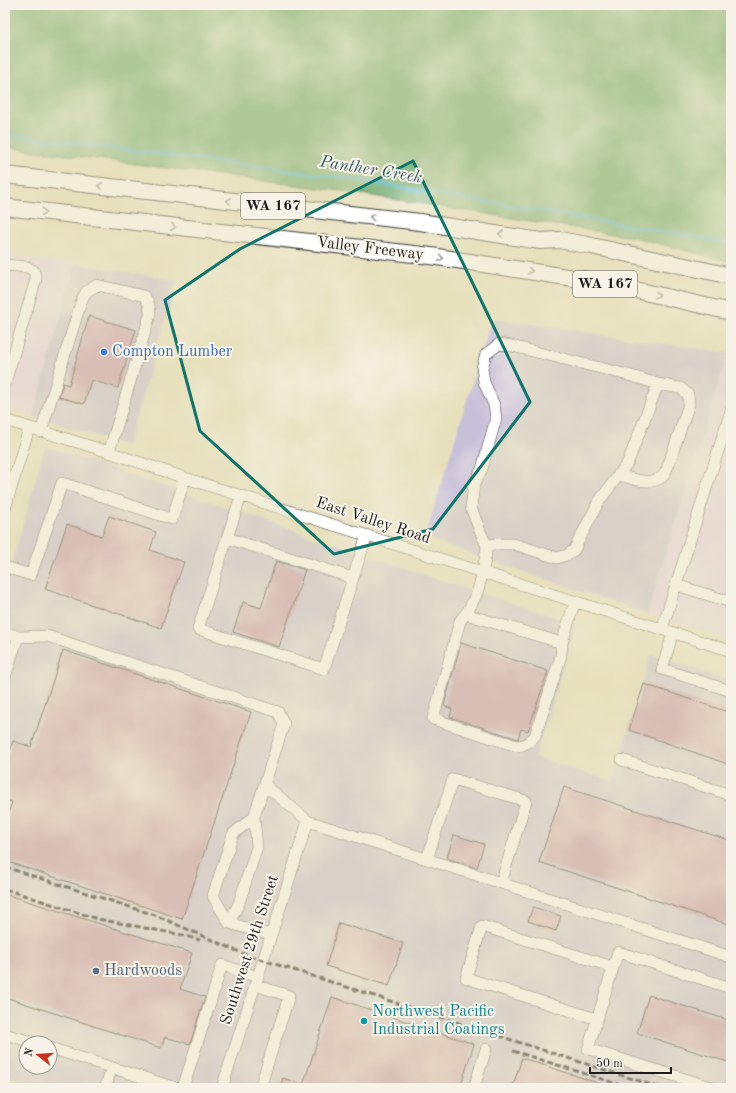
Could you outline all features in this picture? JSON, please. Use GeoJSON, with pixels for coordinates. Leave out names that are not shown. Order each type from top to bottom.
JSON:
{"type":"FeatureCollection","features":[{"type":"Feature","properties":{"kind":"highway","name":"Valley Freeway"},"geometry":{"type":"LineString","coordinates":[[5,175],[420,222],[540,240],[559,240],[731,276]]}},
{"type":"Feature","properties":{"kind":"highway","name":"Valley Freeway"},"geometry":{"type":"LineString","coordinates":[[5,207],[439,257],[616,286],[731,312]]}},
{"type":"Feature","properties":{"kind":"highway"},"geometry":{"type":"LineString","coordinates":[[540,240],[563,250],[731,284]]}},
{"type":"Feature","properties":{"kind":"street"},"geometry":{"type":"LineString","coordinates":[[5,265],[27,267],[34,271],[36,279],[5,380]]}},
{"type":"Feature","properties":{"kind":"street"},"geometry":{"type":"LineString","coordinates":[[41,432],[82,299],[86,292],[97,286],[144,296],[150,307],[150,315],[109,452]]}},
{"type":"Feature","properties":{"kind":"street"},"geometry":{"type":"LineString","coordinates":[[574,601],[562,643],[561,656],[535,736],[528,744],[518,746],[433,719],[460,621],[469,609],[477,593],[483,572],[487,546],[471,508],[474,484],[482,469],[496,418],[494,405],[484,382],[482,368],[486,354],[499,344],[512,346],[628,374],[658,384],[680,388],[688,394],[689,404],[667,469],[662,476],[654,480],[639,480],[618,475]]}},
{"type":"Feature","properties":{"kind":"street"},"geometry":{"type":"LineString","coordinates":[[487,546],[494,544],[514,544],[557,558],[567,555],[574,550],[598,503],[628,462],[658,384]]}},
{"type":"Feature","properties":{"kind":"street"},"geometry":{"type":"LineString","coordinates":[[662,629],[726,444],[731,410]]}},
{"type":"Feature","properties":{"kind":"street","name":"East Valley Road"},"geometry":{"type":"LineString","coordinates":[[5,420],[731,651]]}},
{"type":"Feature","properties":{"kind":"street"},"geometry":{"type":"LineString","coordinates":[[5,510],[28,428]]}},
{"type":"Feature","properties":{"kind":"street"},"geometry":{"type":"LineString","coordinates":[[5,567],[31,575],[62,483],[172,519],[185,478]]}},
{"type":"Feature","properties":{"kind":"street"},"geometry":{"type":"LineString","coordinates":[[241,496],[198,629],[324,670],[367,535]]}},
{"type":"Feature","properties":{"kind":"street"},"geometry":{"type":"LineString","coordinates":[[227,538],[353,578]]}},
{"type":"Feature","properties":{"kind":"street"},"geometry":{"type":"LineString","coordinates":[[676,585],[731,602]]}},
{"type":"Feature","properties":{"kind":"street"},"geometry":{"type":"LineString","coordinates":[[469,609],[469,613],[472,616],[562,643]]}},
{"type":"Feature","properties":{"kind":"street"},"geometry":{"type":"LineString","coordinates":[[5,632],[18,637],[47,636],[278,712],[284,724],[254,817],[257,847],[239,903],[229,922]]}},
{"type":"Feature","properties":{"kind":"street"},"geometry":{"type":"LineString","coordinates":[[673,633],[662,669],[731,691]]}},
{"type":"Feature","properties":{"kind":"street"},"geometry":{"type":"LineString","coordinates":[[5,677],[18,637]]}},
{"type":"Feature","properties":{"kind":"street"},"geometry":{"type":"LineString","coordinates":[[622,760],[731,795]]}},
{"type":"Feature","properties":{"kind":"street"},"geometry":{"type":"LineString","coordinates":[[427,859],[454,779],[526,801],[501,883]]}},
{"type":"Feature","properties":{"kind":"street"},"geometry":{"type":"LineString","coordinates":[[265,785],[308,821],[731,957]]}},
{"type":"Feature","properties":{"kind":"street"},"geometry":{"type":"LineString","coordinates":[[254,817],[233,834],[213,896],[229,922],[271,935]]}},
{"type":"Feature","properties":{"kind":"street","name":"Southwest 29th Street"},"geometry":{"type":"LineString","coordinates":[[222,1088],[308,821]]}},
{"type":"Feature","properties":{"kind":"street"},"geometry":{"type":"LineString","coordinates":[[597,1020],[466,978],[482,926],[613,967]]}},
{"type":"Feature","properties":{"kind":"street"},"geometry":{"type":"LineString","coordinates":[[714,1088],[588,1049],[618,952],[731,988]]}},
{"type":"Feature","properties":{"kind":"street"},"geometry":{"type":"LineString","coordinates":[[183,1088],[222,966],[289,996],[260,1088]]}},
{"type":"Feature","properties":{"kind":"street"},"geometry":{"type":"LineString","coordinates":[[5,1034],[18,1038]]}},
{"type":"Feature","properties":{"kind":"street"},"geometry":{"type":"LineString","coordinates":[[474,1088],[486,1049]]}},
{"type":"Feature","properties":{"kind":"street"},"geometry":{"type":"LineString","coordinates":[[58,1051],[176,1088]]}},
{"type":"Feature","properties":{"kind":"street"},"geometry":{"type":"LineString","coordinates":[[105,1088],[112,1068]]}},
{"type":"Feature","properties":{"kind":"highlighted area"},"geometry":{"type":"Polygon","coordinates":[[[413,161],[530,402],[433,529],[334,554],[200,431],[165,300],[240,249],[413,161]]]}},
{"type":"Feature","properties":{"kind":"shaded area"},"geometry":{"type":"Polygon","coordinates":[[[5,255],[76,264],[33,416],[5,407],[5,255]]]}},
{"type":"Feature","properties":{"kind":"shaded area"},"geometry":{"type":"Polygon","coordinates":[[[76,264],[177,280],[127,446],[33,416],[76,264]]]}},
{"type":"Feature","properties":{"kind":"shaded area"},"geometry":{"type":"Polygon","coordinates":[[[492,318],[728,353],[647,614],[425,538],[492,318]]]}},
{"type":"Feature","properties":{"kind":"shaded area"},"geometry":{"type":"Polygon","coordinates":[[[728,353],[731,354],[731,640],[647,614],[728,353]]]}},
{"type":"Feature","properties":{"kind":"shaded area"},"geometry":{"type":"Polygon","coordinates":[[[45,446],[468,589],[577,624],[535,757],[613,782],[651,654],[731,681],[731,1088],[42,1088],[5,1076],[5,587],[45,446]]]}},
{"type":"Feature","properties":{"kind":"green space"},"geometry":{"type":"Polygon","coordinates":[[[5,5],[731,5],[731,262],[637,238],[348,192],[5,147],[5,5]]]}},
{"type":"Feature","properties":{"kind":"building","name":"Compton Lumber"},"geometry":{"type":"Polygon","coordinates":[[[89,316],[136,330],[118,388],[91,380],[84,404],[59,397],[63,383],[69,385],[89,316]]]}},
{"type":"Feature","properties":{"kind":"building"},"geometry":{"type":"Polygon","coordinates":[[[109,516],[156,532],[150,550],[184,562],[161,628],[45,589],[67,524],[102,536],[109,516]]]}},
{"type":"Feature","properties":{"kind":"building"},"geometry":{"type":"Polygon","coordinates":[[[276,561],[305,570],[279,647],[233,632],[243,602],[261,608],[276,561]]]}},
{"type":"Feature","properties":{"kind":"building"},"geometry":{"type":"Polygon","coordinates":[[[461,643],[548,671],[528,731],[521,729],[518,739],[450,717],[452,709],[444,706],[461,643]]]}},
{"type":"Feature","properties":{"kind":"building"},"geometry":{"type":"Polygon","coordinates":[[[63,650],[251,712],[182,919],[5,861],[5,824],[12,802],[5,799],[5,764],[13,741],[31,747],[63,650]]]}},
{"type":"Feature","properties":{"kind":"building"},"geometry":{"type":"Polygon","coordinates":[[[644,684],[731,713],[731,765],[629,730],[644,684]]]}},
{"type":"Feature","properties":{"kind":"building"},"geometry":{"type":"Polygon","coordinates":[[[564,787],[731,841],[731,925],[539,862],[564,787]]]}},
{"type":"Feature","properties":{"kind":"building"},"geometry":{"type":"Polygon","coordinates":[[[454,835],[484,844],[477,868],[447,858],[454,835]]]}},
{"type":"Feature","properties":{"kind":"building","name":"Hardwoods"},"geometry":{"type":"Polygon","coordinates":[[[5,894],[192,953],[180,989],[205,997],[190,1044],[165,1037],[161,1048],[5,997],[5,894]]]}},
{"type":"Feature","properties":{"kind":"building"},"geometry":{"type":"Polygon","coordinates":[[[533,907],[561,916],[556,931],[528,921],[533,907]]]}},
{"type":"Feature","properties":{"kind":"building"},"geometry":{"type":"Polygon","coordinates":[[[339,923],[403,943],[389,986],[326,966],[339,923]]]}},
{"type":"Feature","properties":{"kind":"building"},"geometry":{"type":"Polygon","coordinates":[[[649,995],[731,1021],[731,1063],[637,1033],[649,995]]]}},
{"type":"Feature","properties":{"kind":"building","name":"Northwest Pacific Industrial Coatings"},"geometry":{"type":"Polygon","coordinates":[[[332,997],[474,1044],[460,1088],[280,1088],[283,1078],[303,1085],[332,997]]]}},
{"type":"Feature","properties":{"kind":"building"},"geometry":{"type":"Polygon","coordinates":[[[522,1058],[607,1086],[607,1088],[512,1088],[522,1058]]]}},
{"type":"Feature","properties":{"kind":"waterway","name":"Panther Creek"},"geometry":{"type":"LineString","coordinates":[[5,134],[345,178],[731,243]]}},
{"type":"Feature","properties":{"kind":"railway"},"geometry":{"type":"LineString","coordinates":[[5,867],[155,915],[244,954],[661,1088]]}},
{"type":"Feature","properties":{"kind":"railway"},"geometry":{"type":"LineString","coordinates":[[5,889],[98,919],[182,935],[200,940]]}},
{"type":"Feature","properties":{"kind":"railway"},"geometry":{"type":"LineString","coordinates":[[513,1051],[630,1088]]}},
{"type":"Feature","properties":{"kind":"place","name":"Compton Lumber"},"geometry":{"type":"Point","coordinates":[104,352]}},
{"type":"Feature","properties":{"kind":"place","name":"Hardwoods"},"geometry":{"type":"Point","coordinates":[96,971]}},
{"type":"Feature","properties":{"kind":"place","name":"Northwest Pacific Industrial Coatings"},"geometry":{"type":"Point","coordinates":[364,1021]}}]}
